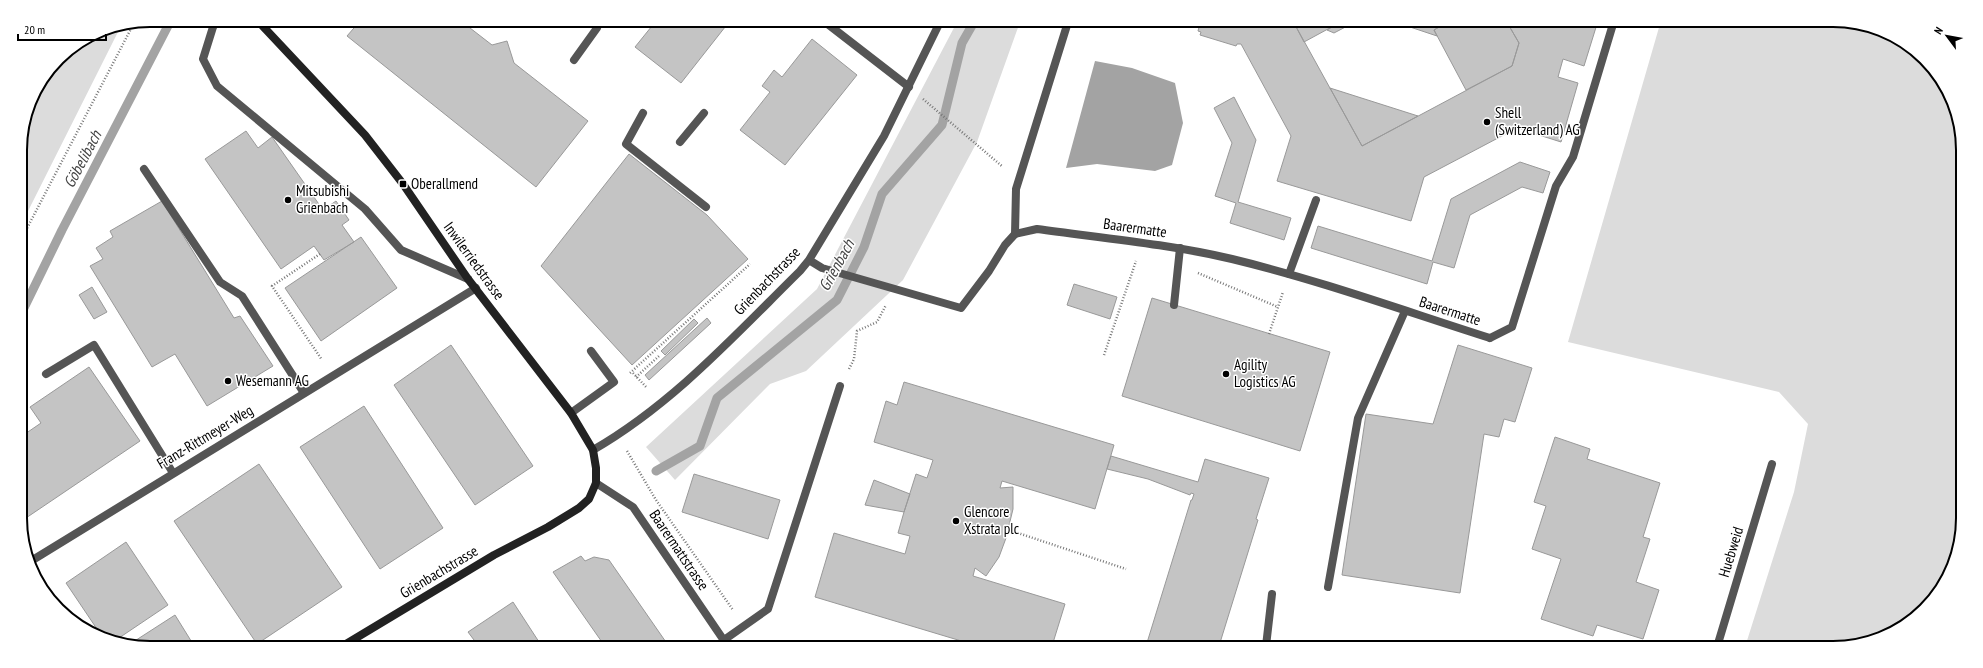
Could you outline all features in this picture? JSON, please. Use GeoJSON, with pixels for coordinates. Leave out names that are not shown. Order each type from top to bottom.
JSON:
{"type":"FeatureCollection","features":[{"type":"Feature","properties":{"kind":"street"},"geometry":{"type":"LineString","coordinates":[[213,27],[203,59],[217,86],[365,210],[401,250],[468,280]]}},
{"type":"Feature","properties":{"kind":"street"},"geometry":{"type":"LineString","coordinates":[[831,27],[909,87]]}},
{"type":"Feature","properties":{"kind":"street","name":"Grienbachstrasse"},"geometry":{"type":"LineString","coordinates":[[593,450],[641,420],[683,385],[809,260],[884,136],[938,27]]}},
{"type":"Feature","properties":{"kind":"street"},"geometry":{"type":"LineString","coordinates":[[809,260],[822,268],[961,308],[989,271],[1005,245],[1015,234],[1016,189],[1066,27]]}},
{"type":"Feature","properties":{"kind":"street","name":"Baarermatte"},"geometry":{"type":"LineString","coordinates":[[1015,234],[1037,229],[1180,248],[1232,259],[1289,274],[1490,338],[1512,327],[1556,186],[1573,157],[1613,27]]}},
{"type":"Feature","properties":{"kind":"street","name":"Inwilerriedstrasse"},"geometry":{"type":"LineString","coordinates":[[265,28],[365,135],[403,184],[468,280],[476,288],[571,413],[593,450],[596,468],[596,483]]}},
{"type":"Feature","properties":{"kind":"street"},"geometry":{"type":"LineString","coordinates":[[574,60],[597,28]]}},
{"type":"Feature","properties":{"kind":"street"},"geometry":{"type":"LineString","coordinates":[[643,113],[626,144],[706,208]]}},
{"type":"Feature","properties":{"kind":"street"},"geometry":{"type":"LineString","coordinates":[[680,142],[704,113]]}},
{"type":"Feature","properties":{"kind":"street"},"geometry":{"type":"LineString","coordinates":[[144,169],[220,282],[242,296],[304,392]]}},
{"type":"Feature","properties":{"kind":"street"},"geometry":{"type":"LineString","coordinates":[[1289,274],[1316,200]]}},
{"type":"Feature","properties":{"kind":"street"},"geometry":{"type":"LineString","coordinates":[[1174,305],[1180,248]]}},
{"type":"Feature","properties":{"kind":"street","name":"Franz-Rittmeyer-Weg"},"geometry":{"type":"LineString","coordinates":[[34,559],[304,392],[476,288]]}},
{"type":"Feature","properties":{"kind":"street"},"geometry":{"type":"LineString","coordinates":[[1328,587],[1358,418],[1405,311]]}},
{"type":"Feature","properties":{"kind":"street"},"geometry":{"type":"LineString","coordinates":[[46,374],[94,345],[173,473]]}},
{"type":"Feature","properties":{"kind":"street"},"geometry":{"type":"LineString","coordinates":[[571,413],[614,382],[591,351]]}},
{"type":"Feature","properties":{"kind":"street"},"geometry":{"type":"LineString","coordinates":[[727,641],[744,626],[768,609],[840,386]]}},
{"type":"Feature","properties":{"kind":"street","name":"Huebweid"},"geometry":{"type":"LineString","coordinates":[[1720,641],[1772,464]]}},
{"type":"Feature","properties":{"kind":"street","name":"Grienbachstrasse"},"geometry":{"type":"LineString","coordinates":[[351,641],[494,554],[548,527],[580,508],[588,499],[596,483]]}},
{"type":"Feature","properties":{"kind":"street","name":"Baarermattstrasse"},"geometry":{"type":"LineString","coordinates":[[596,483],[633,507],[724,641]]}},
{"type":"Feature","properties":{"kind":"street"},"geometry":{"type":"LineString","coordinates":[[1267,641],[1272,594]]}},
{"type":"Feature","properties":{"kind":"path"},"geometry":{"type":"LineString","coordinates":[[27,228],[131,28]]}},
{"type":"Feature","properties":{"kind":"path"},"geometry":{"type":"LineString","coordinates":[[909,87],[1019,180]]}},
{"type":"Feature","properties":{"kind":"path"},"geometry":{"type":"LineString","coordinates":[[1104,355],[1142,243]]}},
{"type":"Feature","properties":{"kind":"path"},"geometry":{"type":"LineString","coordinates":[[1180,248],[1199,274],[1278,307]]}},
{"type":"Feature","properties":{"kind":"path"},"geometry":{"type":"LineString","coordinates":[[320,254],[272,286],[332,375]]}},
{"type":"Feature","properties":{"kind":"path"},"geometry":{"type":"LineString","coordinates":[[614,382],[632,371],[750,264]]}},
{"type":"Feature","properties":{"kind":"path"},"geometry":{"type":"LineString","coordinates":[[1269,334],[1289,274]]}},
{"type":"Feature","properties":{"kind":"path"},"geometry":{"type":"LineString","coordinates":[[840,386],[854,359],[857,331],[878,322],[883,314]]}},
{"type":"Feature","properties":{"kind":"path"},"geometry":{"type":"LineString","coordinates":[[636,377],[659,356]]}},
{"type":"Feature","properties":{"kind":"path"},"geometry":{"type":"LineString","coordinates":[[618,435],[656,500],[744,626]]}},
{"type":"Feature","properties":{"kind":"path"},"geometry":{"type":"LineString","coordinates":[[1009,530],[1126,569]]}},
{"type":"Feature","properties":{"kind":"shaded area"},"geometry":{"type":"Polygon","coordinates":[[[954,27],[1018,27],[977,142],[903,280],[806,371],[770,384],[675,480],[646,447],[817,289],[954,27]]]}},
{"type":"Feature","properties":{"kind":"shaded area"},"geometry":{"type":"Polygon","coordinates":[[[1659,27],[1849,28],[1865,31],[1895,43],[1914,57],[1926,69],[1943,95],[1954,126],[1955,134],[1956,518],[1952,550],[1947,565],[1926,599],[1908,616],[1895,625],[1880,632],[1849,640],[1747,641],[1794,492],[1808,424],[1779,392],[1568,342],[1659,27]]]}},
{"type":"Feature","properties":{"kind":"shaded area"},"geometry":{"type":"Polygon","coordinates":[[[119,31],[27,213],[28,134],[31,118],[43,88],[57,69],[69,57],[88,43],[119,31]]]}},
{"type":"Feature","properties":{"kind":"shaded area"},"geometry":{"type":"Polygon","coordinates":[[[1095,61],[1132,68],[1175,83],[1183,123],[1172,165],[1155,171],[1097,164],[1066,168],[1095,61]]]}},
{"type":"Feature","properties":{"kind":"building"},"geometry":{"type":"Polygon","coordinates":[[[355,27],[469,27],[492,45],[507,41],[514,63],[588,121],[536,187],[347,36],[355,27]]]}},
{"type":"Feature","properties":{"kind":"building"},"geometry":{"type":"Polygon","coordinates":[[[651,27],[725,27],[681,83],[635,47],[651,27]]]}},
{"type":"Feature","properties":{"kind":"building","name":"Shell (Switzerland) AG"},"geometry":{"type":"Polygon","coordinates":[[[1199,27],[1296,27],[1362,146],[1512,66],[1519,43],[1510,27],[1596,27],[1584,66],[1563,59],[1558,77],[1578,83],[1561,142],[1517,128],[1424,177],[1411,221],[1277,181],[1291,136],[1241,44],[1237,44],[1236,46],[1200,35],[1201,32],[1198,31],[1199,27]]]}},
{"type":"Feature","properties":{"kind":"building"},"geometry":{"type":"Polygon","coordinates":[[[1296,27],[1332,27],[1304,42],[1296,27]]]}},
{"type":"Feature","properties":{"kind":"building"},"geometry":{"type":"Polygon","coordinates":[[[1332,27],[1345,27],[1334,33],[1327,30],[1332,27]]]}},
{"type":"Feature","properties":{"kind":"building"},"geometry":{"type":"Polygon","coordinates":[[[1410,27],[1439,27],[1434,30],[1437,36],[1410,27]]]}},
{"type":"Feature","properties":{"kind":"building"},"geometry":{"type":"Polygon","coordinates":[[[1439,27],[1510,27],[1519,43],[1512,66],[1466,90],[1434,30],[1439,27]]]}},
{"type":"Feature","properties":{"kind":"building"},"geometry":{"type":"Polygon","coordinates":[[[812,39],[857,75],[785,165],[740,130],[770,92],[762,86],[774,70],[782,77],[812,39]]]}},
{"type":"Feature","properties":{"kind":"building"},"geometry":{"type":"Polygon","coordinates":[[[1330,88],[1418,116],[1362,146],[1330,88]]]}},
{"type":"Feature","properties":{"kind":"building"},"geometry":{"type":"Polygon","coordinates":[[[1234,97],[1256,140],[1238,202],[1291,218],[1284,240],[1230,223],[1236,203],[1215,196],[1232,143],[1214,108],[1234,97]]]}},
{"type":"Feature","properties":{"kind":"building"},"geometry":{"type":"Polygon","coordinates":[[[246,131],[258,148],[272,137],[323,210],[336,201],[349,220],[342,225],[354,242],[324,260],[314,246],[281,269],[205,159],[246,131]]]}},
{"type":"Feature","properties":{"kind":"building"},"geometry":{"type":"Polygon","coordinates":[[[629,154],[707,215],[748,259],[632,365],[541,266],[629,154]]]}},
{"type":"Feature","properties":{"kind":"building"},"geometry":{"type":"Polygon","coordinates":[[[1520,162],[1550,172],[1543,193],[1522,187],[1470,215],[1454,268],[1433,262],[1427,284],[1311,248],[1318,226],[1432,261],[1451,199],[1520,162]]]}},
{"type":"Feature","properties":{"kind":"building"},"geometry":{"type":"Polygon","coordinates":[[[162,201],[234,318],[240,316],[273,366],[207,406],[175,354],[152,367],[90,266],[103,259],[96,248],[113,237],[110,231],[162,201]]]}},
{"type":"Feature","properties":{"kind":"building"},"geometry":{"type":"Polygon","coordinates":[[[361,237],[397,288],[321,341],[285,288],[361,237]]]}},
{"type":"Feature","properties":{"kind":"building"},"geometry":{"type":"Polygon","coordinates":[[[1074,284],[1117,297],[1110,319],[1067,305],[1074,284]]]}},
{"type":"Feature","properties":{"kind":"building"},"geometry":{"type":"Polygon","coordinates":[[[92,287],[107,312],[94,319],[79,295],[92,287]]]}},
{"type":"Feature","properties":{"kind":"building","name":"Agility Logistics AG"},"geometry":{"type":"Polygon","coordinates":[[[1152,298],[1330,352],[1300,451],[1122,396],[1152,298]]]}},
{"type":"Feature","properties":{"kind":"building"},"geometry":{"type":"Polygon","coordinates":[[[707,318],[711,323],[649,380],[645,375],[707,318]]]}},
{"type":"Feature","properties":{"kind":"building"},"geometry":{"type":"Polygon","coordinates":[[[694,319],[698,323],[665,355],[661,351],[694,319]]]}},
{"type":"Feature","properties":{"kind":"building"},"geometry":{"type":"Polygon","coordinates":[[[451,345],[533,466],[475,505],[394,385],[451,345]]]}},
{"type":"Feature","properties":{"kind":"building"},"geometry":{"type":"Polygon","coordinates":[[[1458,345],[1532,368],[1515,422],[1504,419],[1499,437],[1484,434],[1460,593],[1342,575],[1366,414],[1433,424],[1458,345]]]}},
{"type":"Feature","properties":{"kind":"building"},"geometry":{"type":"Polygon","coordinates":[[[89,367],[140,441],[27,517],[27,433],[41,423],[30,407],[89,367]]]}},
{"type":"Feature","properties":{"kind":"building","name":"Glencore Xstrata plc"},"geometry":{"type":"Polygon","coordinates":[[[904,382],[1114,445],[1095,509],[1002,481],[1000,488],[1013,487],[1013,509],[1006,538],[999,557],[986,576],[975,568],[973,576],[1065,604],[1054,641],[961,641],[815,597],[834,533],[905,554],[910,536],[898,533],[904,512],[916,474],[927,478],[933,460],[874,442],[886,401],[897,405],[904,382]]]}},
{"type":"Feature","properties":{"kind":"building"},"geometry":{"type":"Polygon","coordinates":[[[364,406],[443,528],[380,569],[300,447],[364,406]]]}},
{"type":"Feature","properties":{"kind":"building"},"geometry":{"type":"Polygon","coordinates":[[[1555,437],[1590,449],[1587,459],[1660,483],[1643,537],[1650,539],[1636,582],[1659,590],[1643,639],[1597,625],[1593,636],[1541,619],[1561,559],[1532,549],[1546,506],[1534,502],[1555,437]]]}},
{"type":"Feature","properties":{"kind":"building"},"geometry":{"type":"Polygon","coordinates":[[[1111,456],[1198,482],[1205,459],[1269,478],[1256,519],[1258,520],[1221,641],[1148,641],[1194,494],[1191,493],[1190,495],[1148,479],[1107,469],[1111,456]]]}},
{"type":"Feature","properties":{"kind":"building"},"geometry":{"type":"Polygon","coordinates":[[[259,464],[342,587],[261,641],[255,641],[174,521],[259,464]]]}},
{"type":"Feature","properties":{"kind":"building"},"geometry":{"type":"Polygon","coordinates":[[[694,474],[780,500],[768,539],[682,512],[694,474]]]}},
{"type":"Feature","properties":{"kind":"building"},"geometry":{"type":"Polygon","coordinates":[[[874,480],[910,494],[904,512],[865,505],[874,480]]]}},
{"type":"Feature","properties":{"kind":"building"},"geometry":{"type":"Polygon","coordinates":[[[126,542],[168,605],[120,637],[118,637],[97,629],[66,583],[126,542]]]}},
{"type":"Feature","properties":{"kind":"building"},"geometry":{"type":"Polygon","coordinates":[[[581,556],[585,561],[594,557],[609,560],[665,641],[601,641],[553,572],[581,556]]]}},
{"type":"Feature","properties":{"kind":"building"},"geometry":{"type":"Polygon","coordinates":[[[513,602],[538,641],[475,641],[468,632],[513,602]]]}},
{"type":"Feature","properties":{"kind":"building"},"geometry":{"type":"Polygon","coordinates":[[[175,615],[191,641],[150,641],[136,640],[175,615]]]}},
{"type":"Feature","properties":{"kind":"waterway","name":"Göbelibach"},"geometry":{"type":"LineString","coordinates":[[27,302],[62,230],[167,27]]}},
{"type":"Feature","properties":{"kind":"waterway","name":"Grienbach"},"geometry":{"type":"LineString","coordinates":[[656,471],[700,446],[717,398],[837,300],[864,247],[882,194],[942,125],[962,43],[971,27]]}},
{"type":"Feature","properties":{"kind":"place","name":"Shell (Switzerland) AG"},"geometry":{"type":"Point","coordinates":[1487,122]}},
{"type":"Feature","properties":{"kind":"place","name":"Oberallmend"},"geometry":{"type":"Point","coordinates":[403,184]}},
{"type":"Feature","properties":{"kind":"place","name":"Mitsubishi Grienbach"},"geometry":{"type":"Point","coordinates":[288,200]}},
{"type":"Feature","properties":{"kind":"place","name":"Agility Logistics AG"},"geometry":{"type":"Point","coordinates":[1226,374]}},
{"type":"Feature","properties":{"kind":"place","name":"Wesemann AG"},"geometry":{"type":"Point","coordinates":[228,381]}},
{"type":"Feature","properties":{"kind":"place","name":"Glencore Xstrata plc"},"geometry":{"type":"Point","coordinates":[956,521]}}]}
